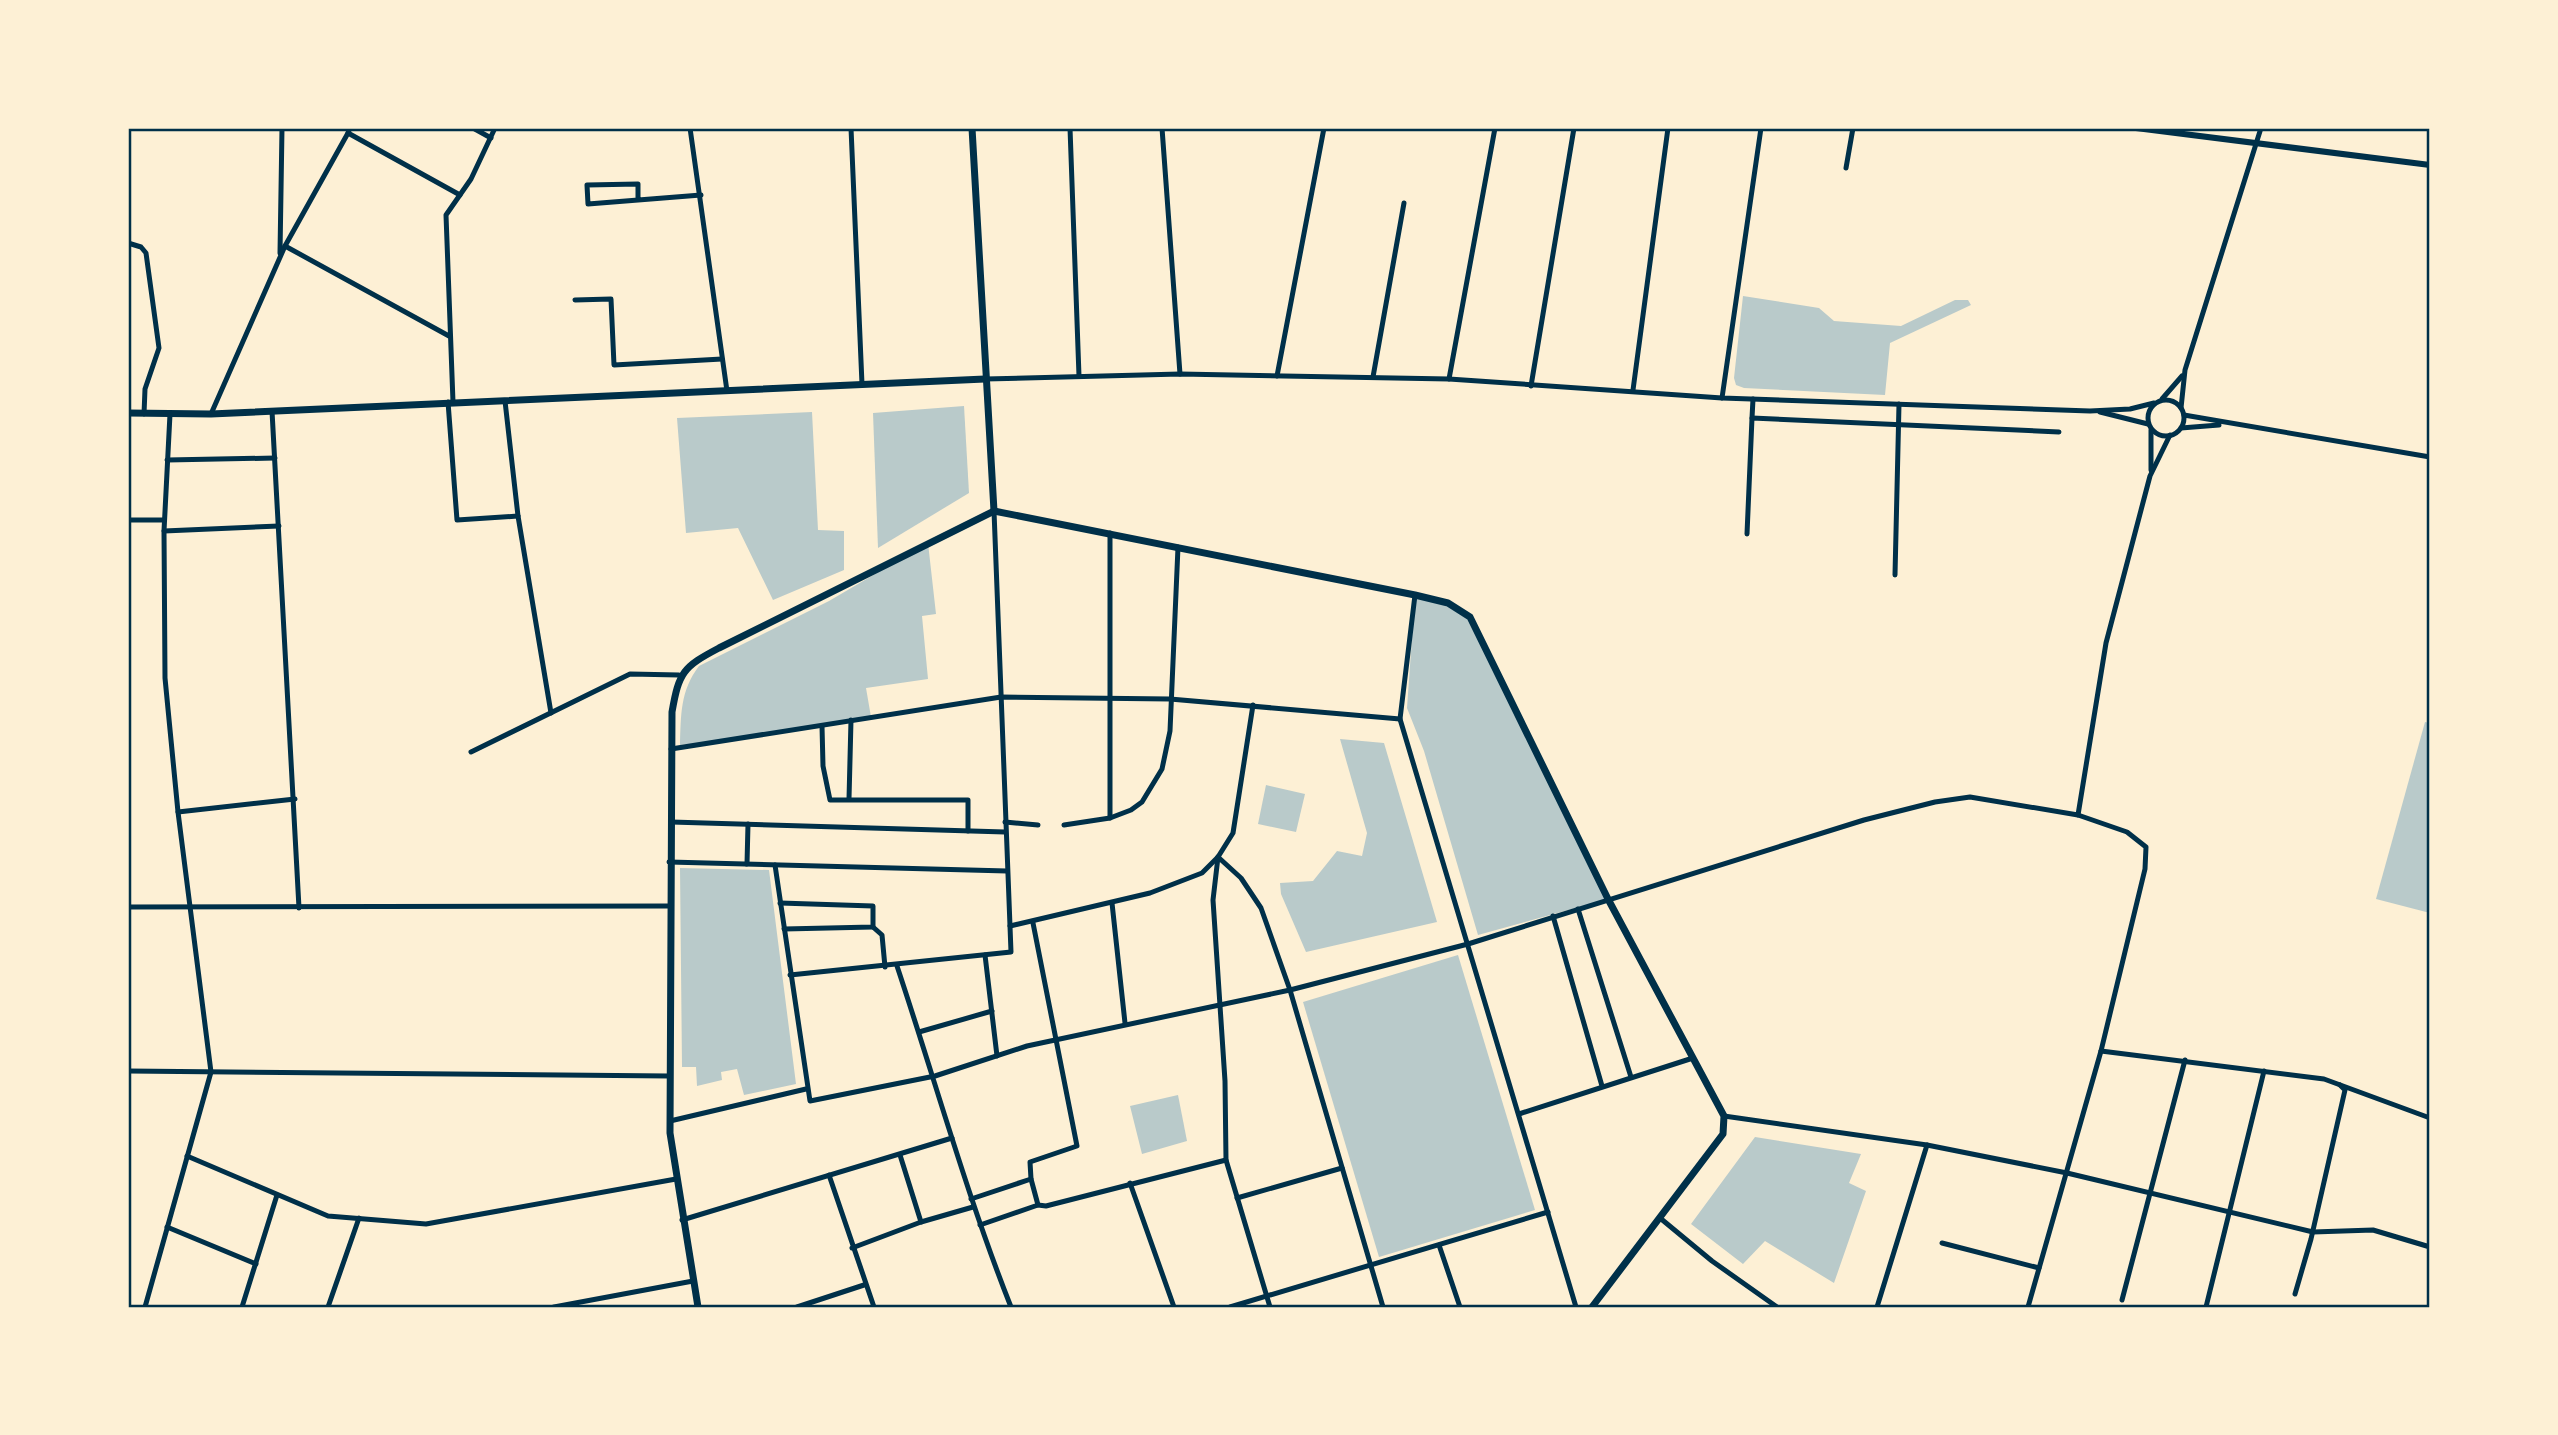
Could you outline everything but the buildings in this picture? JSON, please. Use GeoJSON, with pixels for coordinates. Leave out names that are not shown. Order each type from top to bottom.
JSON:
{"type":"FeatureCollection","features":[{"type":"Feature","properties":{"kind":"main road"},"geometry":{"type":"LineString","coordinates":[[972,128],[994,511]]}},
{"type":"Feature","properties":{"kind":"main road"},"geometry":{"type":"LineString","coordinates":[[128,413],[211,414],[985,379]]}},
{"type":"Feature","properties":{"kind":"main road"},"geometry":{"type":"LineString","coordinates":[[698,1307],[682,1220],[670,1121],[671,749],[672,712],[679,675],[694,662],[719,648],[994,511],[1415,595],[1448,603],[1471,617],[1608,899],[1724,1116],[1723,1134],[1592,1307]]}},
{"type":"Feature","properties":{"kind":"street"},"geometry":{"type":"LineString","coordinates":[[279,260],[282,128]]}},
{"type":"Feature","properties":{"kind":"street"},"geometry":{"type":"LineString","coordinates":[[473,128],[491,138]]}},
{"type":"Feature","properties":{"kind":"street"},"geometry":{"type":"LineString","coordinates":[[495,128],[460,195],[446,215],[450,402],[457,520],[518,516]]}},
{"type":"Feature","properties":{"kind":"street"},"geometry":{"type":"LineString","coordinates":[[691,128],[727,391]]}},
{"type":"Feature","properties":{"kind":"street"},"geometry":{"type":"LineString","coordinates":[[851,128],[862,384]]}},
{"type":"Feature","properties":{"kind":"street"},"geometry":{"type":"LineString","coordinates":[[1070,128],[1079,376]]}},
{"type":"Feature","properties":{"kind":"street"},"geometry":{"type":"LineString","coordinates":[[1162,128],[1180,374]]}},
{"type":"Feature","properties":{"kind":"street"},"geometry":{"type":"LineString","coordinates":[[1277,376],[1324,128]]}},
{"type":"Feature","properties":{"kind":"street"},"geometry":{"type":"LineString","coordinates":[[1449,379],[1495,128]]}},
{"type":"Feature","properties":{"kind":"street"},"geometry":{"type":"LineString","coordinates":[[1531,386],[1574,128]]}},
{"type":"Feature","properties":{"kind":"street"},"geometry":{"type":"LineString","coordinates":[[1633,390],[1668,128]]}},
{"type":"Feature","properties":{"kind":"street"},"geometry":{"type":"LineString","coordinates":[[1722,398],[1760,128]]}},
{"type":"Feature","properties":{"kind":"street"},"geometry":{"type":"LineString","coordinates":[[1846,167],[1853,128]]}},
{"type":"Feature","properties":{"kind":"street"},"geometry":{"type":"LineString","coordinates":[[2136,128],[2430,166]]}},
{"type":"Feature","properties":{"kind":"street"},"geometry":{"type":"LineString","coordinates":[[985,379],[1180,374],[1373,377],[1633,390],[1722,398],[2090,411],[2130,409],[2162,399],[2177,386],[2185,370],[2261,128]]}},
{"type":"Feature","properties":{"kind":"street"},"geometry":{"type":"LineString","coordinates":[[211,414],[285,246],[349,130],[460,195]]}},
{"type":"Feature","properties":{"kind":"street"},"geometry":{"type":"LineString","coordinates":[[638,184],[638,198],[638,203],[588,204],[587,185],[638,184]]}},
{"type":"Feature","properties":{"kind":"street"},"geometry":{"type":"LineString","coordinates":[[638,198],[701,195]]}},
{"type":"Feature","properties":{"kind":"street"},"geometry":{"type":"LineString","coordinates":[[1373,377],[1404,203]]}},
{"type":"Feature","properties":{"kind":"street"},"geometry":{"type":"LineString","coordinates":[[128,243],[141,247],[146,253],[159,348],[145,389],[144,414]]}},
{"type":"Feature","properties":{"kind":"street"},"geometry":{"type":"LineString","coordinates":[[285,246],[449,336]]}},
{"type":"Feature","properties":{"kind":"street"},"geometry":{"type":"LineString","coordinates":[[575,300],[611,299],[614,365],[722,359]]}},
{"type":"Feature","properties":{"kind":"street"},"geometry":{"type":"LineString","coordinates":[[2181,408],[2185,370]]}},
{"type":"Feature","properties":{"kind":"street"},"geometry":{"type":"LineString","coordinates":[[1747,534],[1752,399]]}},
{"type":"Feature","properties":{"kind":"street"},"geometry":{"type":"LineString","coordinates":[[2162,399],[2173,401],[2181,408],[2184,415],[2181,428]]}},
{"type":"Feature","properties":{"kind":"street"},"geometry":{"type":"LineString","coordinates":[[505,401],[518,516],[551,713]]}},
{"type":"Feature","properties":{"kind":"street"},"geometry":{"type":"LineString","coordinates":[[2150,476],[2148,412],[2154,403]]}},
{"type":"Feature","properties":{"kind":"street"},"geometry":{"type":"LineString","coordinates":[[1895,575],[1899,404]]}},
{"type":"Feature","properties":{"kind":"street"},"geometry":{"type":"LineString","coordinates":[[272,411],[299,908]]}},
{"type":"Feature","properties":{"kind":"street"},"geometry":{"type":"LineString","coordinates":[[2090,411],[2150,427],[2160,435],[2170,435]]}},
{"type":"Feature","properties":{"kind":"street"},"geometry":{"type":"LineString","coordinates":[[145,1307],[211,1072],[178,812],[165,678],[164,520],[170,414]]}},
{"type":"Feature","properties":{"kind":"street"},"geometry":{"type":"LineString","coordinates":[[2184,415],[2230,425],[2430,457]]}},
{"type":"Feature","properties":{"kind":"street"},"geometry":{"type":"LineString","coordinates":[[1752,418],[2059,432]]}},
{"type":"Feature","properties":{"kind":"street"},"geometry":{"type":"LineString","coordinates":[[2078,815],[2106,643],[2150,476],[2170,435],[2181,428],[2230,425]]}},
{"type":"Feature","properties":{"kind":"street"},"geometry":{"type":"LineString","coordinates":[[167,460],[275,458]]}},
{"type":"Feature","properties":{"kind":"street"},"geometry":{"type":"LineString","coordinates":[[790,975],[897,966],[1011,952],[994,511]]}},
{"type":"Feature","properties":{"kind":"street"},"geometry":{"type":"LineString","coordinates":[[128,520],[164,520]]}},
{"type":"Feature","properties":{"kind":"street"},"geometry":{"type":"LineString","coordinates":[[164,531],[279,526]]}},
{"type":"Feature","properties":{"kind":"street"},"geometry":{"type":"LineString","coordinates":[[1110,533],[1110,818]]}},
{"type":"Feature","properties":{"kind":"street"},"geometry":{"type":"LineString","coordinates":[[1064,825],[1110,818],[1131,810],[1142,802],[1162,769],[1168,749],[1178,547]]}},
{"type":"Feature","properties":{"kind":"street"},"geometry":{"type":"LineString","coordinates":[[1415,595],[1400,719],[1576,1307]]}},
{"type":"Feature","properties":{"kind":"street"},"geometry":{"type":"LineString","coordinates":[[471,752],[630,674],[679,675]]}},
{"type":"Feature","properties":{"kind":"street"},"geometry":{"type":"LineString","coordinates":[[671,749],[1001,696],[1170,699],[1400,719]]}},
{"type":"Feature","properties":{"kind":"street"},"geometry":{"type":"LineString","coordinates":[[1010,926],[1033,923],[1150,893],[1202,873],[1218,858],[1233,833],[1254,705]]}},
{"type":"Feature","properties":{"kind":"street"},"geometry":{"type":"LineString","coordinates":[[849,799],[852,720]]}},
{"type":"Feature","properties":{"kind":"street"},"geometry":{"type":"LineString","coordinates":[[822,726],[824,766],[830,800],[968,800],[968,831]]}},
{"type":"Feature","properties":{"kind":"street"},"geometry":{"type":"LineString","coordinates":[[775,865],[806,1089],[810,1101],[934,1076],[997,1056],[1125,1023],[1290,990],[1468,944],[1864,820],[1934,802],[1970,797],[2078,815],[2127,832],[2146,847],[2145,869],[2101,1051],[2028,1307]]}},
{"type":"Feature","properties":{"kind":"street"},"geometry":{"type":"LineString","coordinates":[[178,812],[295,799]]}},
{"type":"Feature","properties":{"kind":"street"},"geometry":{"type":"LineString","coordinates":[[671,822],[1005,832]]}},
{"type":"Feature","properties":{"kind":"street"},"geometry":{"type":"LineString","coordinates":[[1005,822],[1038,825]]}},
{"type":"Feature","properties":{"kind":"street"},"geometry":{"type":"LineString","coordinates":[[747,864],[748,824]]}},
{"type":"Feature","properties":{"kind":"street"},"geometry":{"type":"LineString","coordinates":[[1218,858],[1241,878],[1261,908],[1290,990],[1383,1307]]}},
{"type":"Feature","properties":{"kind":"street"},"geometry":{"type":"LineString","coordinates":[[1218,858],[1213,900],[1226,1160],[1270,1307]]}},
{"type":"Feature","properties":{"kind":"street"},"geometry":{"type":"LineString","coordinates":[[670,862],[1007,871]]}},
{"type":"Feature","properties":{"kind":"street"},"geometry":{"type":"LineString","coordinates":[[1112,903],[1125,1023]]}},
{"type":"Feature","properties":{"kind":"street"},"geometry":{"type":"LineString","coordinates":[[780,904],[873,906],[873,927]]}},
{"type":"Feature","properties":{"kind":"street"},"geometry":{"type":"LineString","coordinates":[[128,906],[670,906]]}},
{"type":"Feature","properties":{"kind":"street"},"geometry":{"type":"LineString","coordinates":[[1578,908],[1631,1077]]}},
{"type":"Feature","properties":{"kind":"street"},"geometry":{"type":"LineString","coordinates":[[1553,916],[1602,1086]]}},
{"type":"Feature","properties":{"kind":"street"},"geometry":{"type":"LineString","coordinates":[[1033,923],[1077,1146],[1030,1162],[1031,1179],[1038,1205]]}},
{"type":"Feature","properties":{"kind":"street"},"geometry":{"type":"LineString","coordinates":[[784,929],[873,927],[882,935],[885,967]]}},
{"type":"Feature","properties":{"kind":"street"},"geometry":{"type":"LineString","coordinates":[[985,956],[997,1056]]}},
{"type":"Feature","properties":{"kind":"street"},"geometry":{"type":"LineString","coordinates":[[897,966],[934,1076],[973,1207],[1011,1307]]}},
{"type":"Feature","properties":{"kind":"street"},"geometry":{"type":"LineString","coordinates":[[919,1032],[992,1011]]}},
{"type":"Feature","properties":{"kind":"street"},"geometry":{"type":"LineString","coordinates":[[2101,1051],[2185,1060],[2338,1083],[2381,1103],[2430,1118]]}},
{"type":"Feature","properties":{"kind":"street"},"geometry":{"type":"LineString","coordinates":[[1519,1114],[1693,1058]]}},
{"type":"Feature","properties":{"kind":"street"},"geometry":{"type":"LineString","coordinates":[[2122,1300],[2185,1060]]}},
{"type":"Feature","properties":{"kind":"street"},"geometry":{"type":"LineString","coordinates":[[128,1071],[669,1076]]}},
{"type":"Feature","properties":{"kind":"street"},"geometry":{"type":"LineString","coordinates":[[2206,1307],[2232,1214],[2264,1071]]}},
{"type":"Feature","properties":{"kind":"street"},"geometry":{"type":"LineString","coordinates":[[2295,1294],[2313,1232],[2345,1090],[2338,1083]]}},
{"type":"Feature","properties":{"kind":"street"},"geometry":{"type":"LineString","coordinates":[[670,1121],[806,1089]]}},
{"type":"Feature","properties":{"kind":"street"},"geometry":{"type":"LineString","coordinates":[[1724,1116],[1927,1145],[2067,1173],[2313,1232],[2373,1230],[2430,1247]]}},
{"type":"Feature","properties":{"kind":"street"},"geometry":{"type":"LineString","coordinates":[[682,1220],[952,1138]]}},
{"type":"Feature","properties":{"kind":"street"},"geometry":{"type":"LineString","coordinates":[[1877,1307],[1927,1145]]}},
{"type":"Feature","properties":{"kind":"street"},"geometry":{"type":"LineString","coordinates":[[900,1155],[921,1222]]}},
{"type":"Feature","properties":{"kind":"street"},"geometry":{"type":"LineString","coordinates":[[187,1156],[328,1216],[426,1224],[676,1180]]}},
{"type":"Feature","properties":{"kind":"street"},"geometry":{"type":"LineString","coordinates":[[980,1224],[1038,1205],[1046,1206],[1226,1160]]}},
{"type":"Feature","properties":{"kind":"street"},"geometry":{"type":"LineString","coordinates":[[1237,1198],[1342,1168]]}},
{"type":"Feature","properties":{"kind":"street"},"geometry":{"type":"LineString","coordinates":[[829,1175],[864,1285],[874,1307]]}},
{"type":"Feature","properties":{"kind":"street"},"geometry":{"type":"LineString","coordinates":[[971,1199],[1031,1179]]}},
{"type":"Feature","properties":{"kind":"street"},"geometry":{"type":"LineString","coordinates":[[1130,1183],[1174,1307]]}},
{"type":"Feature","properties":{"kind":"street"},"geometry":{"type":"LineString","coordinates":[[242,1307],[277,1195]]}},
{"type":"Feature","properties":{"kind":"street"},"geometry":{"type":"LineString","coordinates":[[852,1248],[921,1222],[973,1207]]}},
{"type":"Feature","properties":{"kind":"street"},"geometry":{"type":"LineString","coordinates":[[1230,1307],[1548,1212]]}},
{"type":"Feature","properties":{"kind":"street"},"geometry":{"type":"LineString","coordinates":[[328,1307],[359,1218]]}},
{"type":"Feature","properties":{"kind":"street"},"geometry":{"type":"LineString","coordinates":[[1660,1218],[1712,1261],[1777,1307]]}},
{"type":"Feature","properties":{"kind":"street"},"geometry":{"type":"LineString","coordinates":[[167,1227],[256,1264]]}},
{"type":"Feature","properties":{"kind":"street"},"geometry":{"type":"LineString","coordinates":[[1942,1243],[2039,1268]]}},
{"type":"Feature","properties":{"kind":"street"},"geometry":{"type":"LineString","coordinates":[[1439,1244],[1460,1307]]}},
{"type":"Feature","properties":{"kind":"street"},"geometry":{"type":"LineString","coordinates":[[554,1307],[693,1281]]}},
{"type":"Feature","properties":{"kind":"street"},"geometry":{"type":"LineString","coordinates":[[797,1307],[864,1285]]}},
{"type":"Feature","properties":{"kind":"shaded area"},"geometry":{"type":"Polygon","coordinates":[[[1743,296],[1819,308],[1834,321],[1901,326],[1955,300],[1968,300],[1971,305],[1890,343],[1885,395],[1744,388],[1736,385],[1734,378],[1743,296]]]}},
{"type":"Feature","properties":{"kind":"shaded area"},"geometry":{"type":"Polygon","coordinates":[[[964,406],[969,493],[878,548],[873,413],[964,406]]]}},
{"type":"Feature","properties":{"kind":"shaded area"},"geometry":{"type":"Polygon","coordinates":[[[812,412],[818,530],[844,531],[844,570],[773,600],[738,528],[686,533],[677,418],[812,412]]]}},
{"type":"Feature","properties":{"kind":"shaded area"},"geometry":{"type":"Polygon","coordinates":[[[928,543],[936,614],[922,616],[928,679],[866,688],[871,717],[722,741],[680,745],[681,713],[685,694],[699,666],[829,601],[928,543]]]}},
{"type":"Feature","properties":{"kind":"shaded area"},"geometry":{"type":"Polygon","coordinates":[[[1415,595],[1448,603],[1470,617],[1608,899],[1478,935],[1424,751],[1407,708],[1415,595]]]}},
{"type":"Feature","properties":{"kind":"shaded area"},"geometry":{"type":"Polygon","coordinates":[[[2425,722],[2430,723],[2430,913],[2376,899],[2425,722]]]}},
{"type":"Feature","properties":{"kind":"shaded area"},"geometry":{"type":"Polygon","coordinates":[[[1340,739],[1384,743],[1437,922],[1306,952],[1281,894],[1280,883],[1313,881],[1337,851],[1362,856],[1367,833],[1340,739]]]}},
{"type":"Feature","properties":{"kind":"shaded area"},"geometry":{"type":"Polygon","coordinates":[[[1266,785],[1305,794],[1296,832],[1258,824],[1266,785]]]}},
{"type":"Feature","properties":{"kind":"shaded area"},"geometry":{"type":"Polygon","coordinates":[[[680,868],[769,870],[796,1084],[744,1095],[737,1069],[721,1072],[722,1080],[697,1086],[696,1067],[682,1067],[680,868]]]}},
{"type":"Feature","properties":{"kind":"shaded area"},"geometry":{"type":"Polygon","coordinates":[[[1458,955],[1535,1210],[1379,1257],[1303,1002],[1458,955]]]}},
{"type":"Feature","properties":{"kind":"shaded area"},"geometry":{"type":"Polygon","coordinates":[[[1178,1095],[1187,1141],[1142,1154],[1130,1106],[1178,1095]]]}},
{"type":"Feature","properties":{"kind":"shaded area"},"geometry":{"type":"Polygon","coordinates":[[[1755,1137],[1861,1154],[1849,1183],[1866,1191],[1834,1283],[1765,1241],[1743,1264],[1691,1224],[1755,1137]]]}}]}
